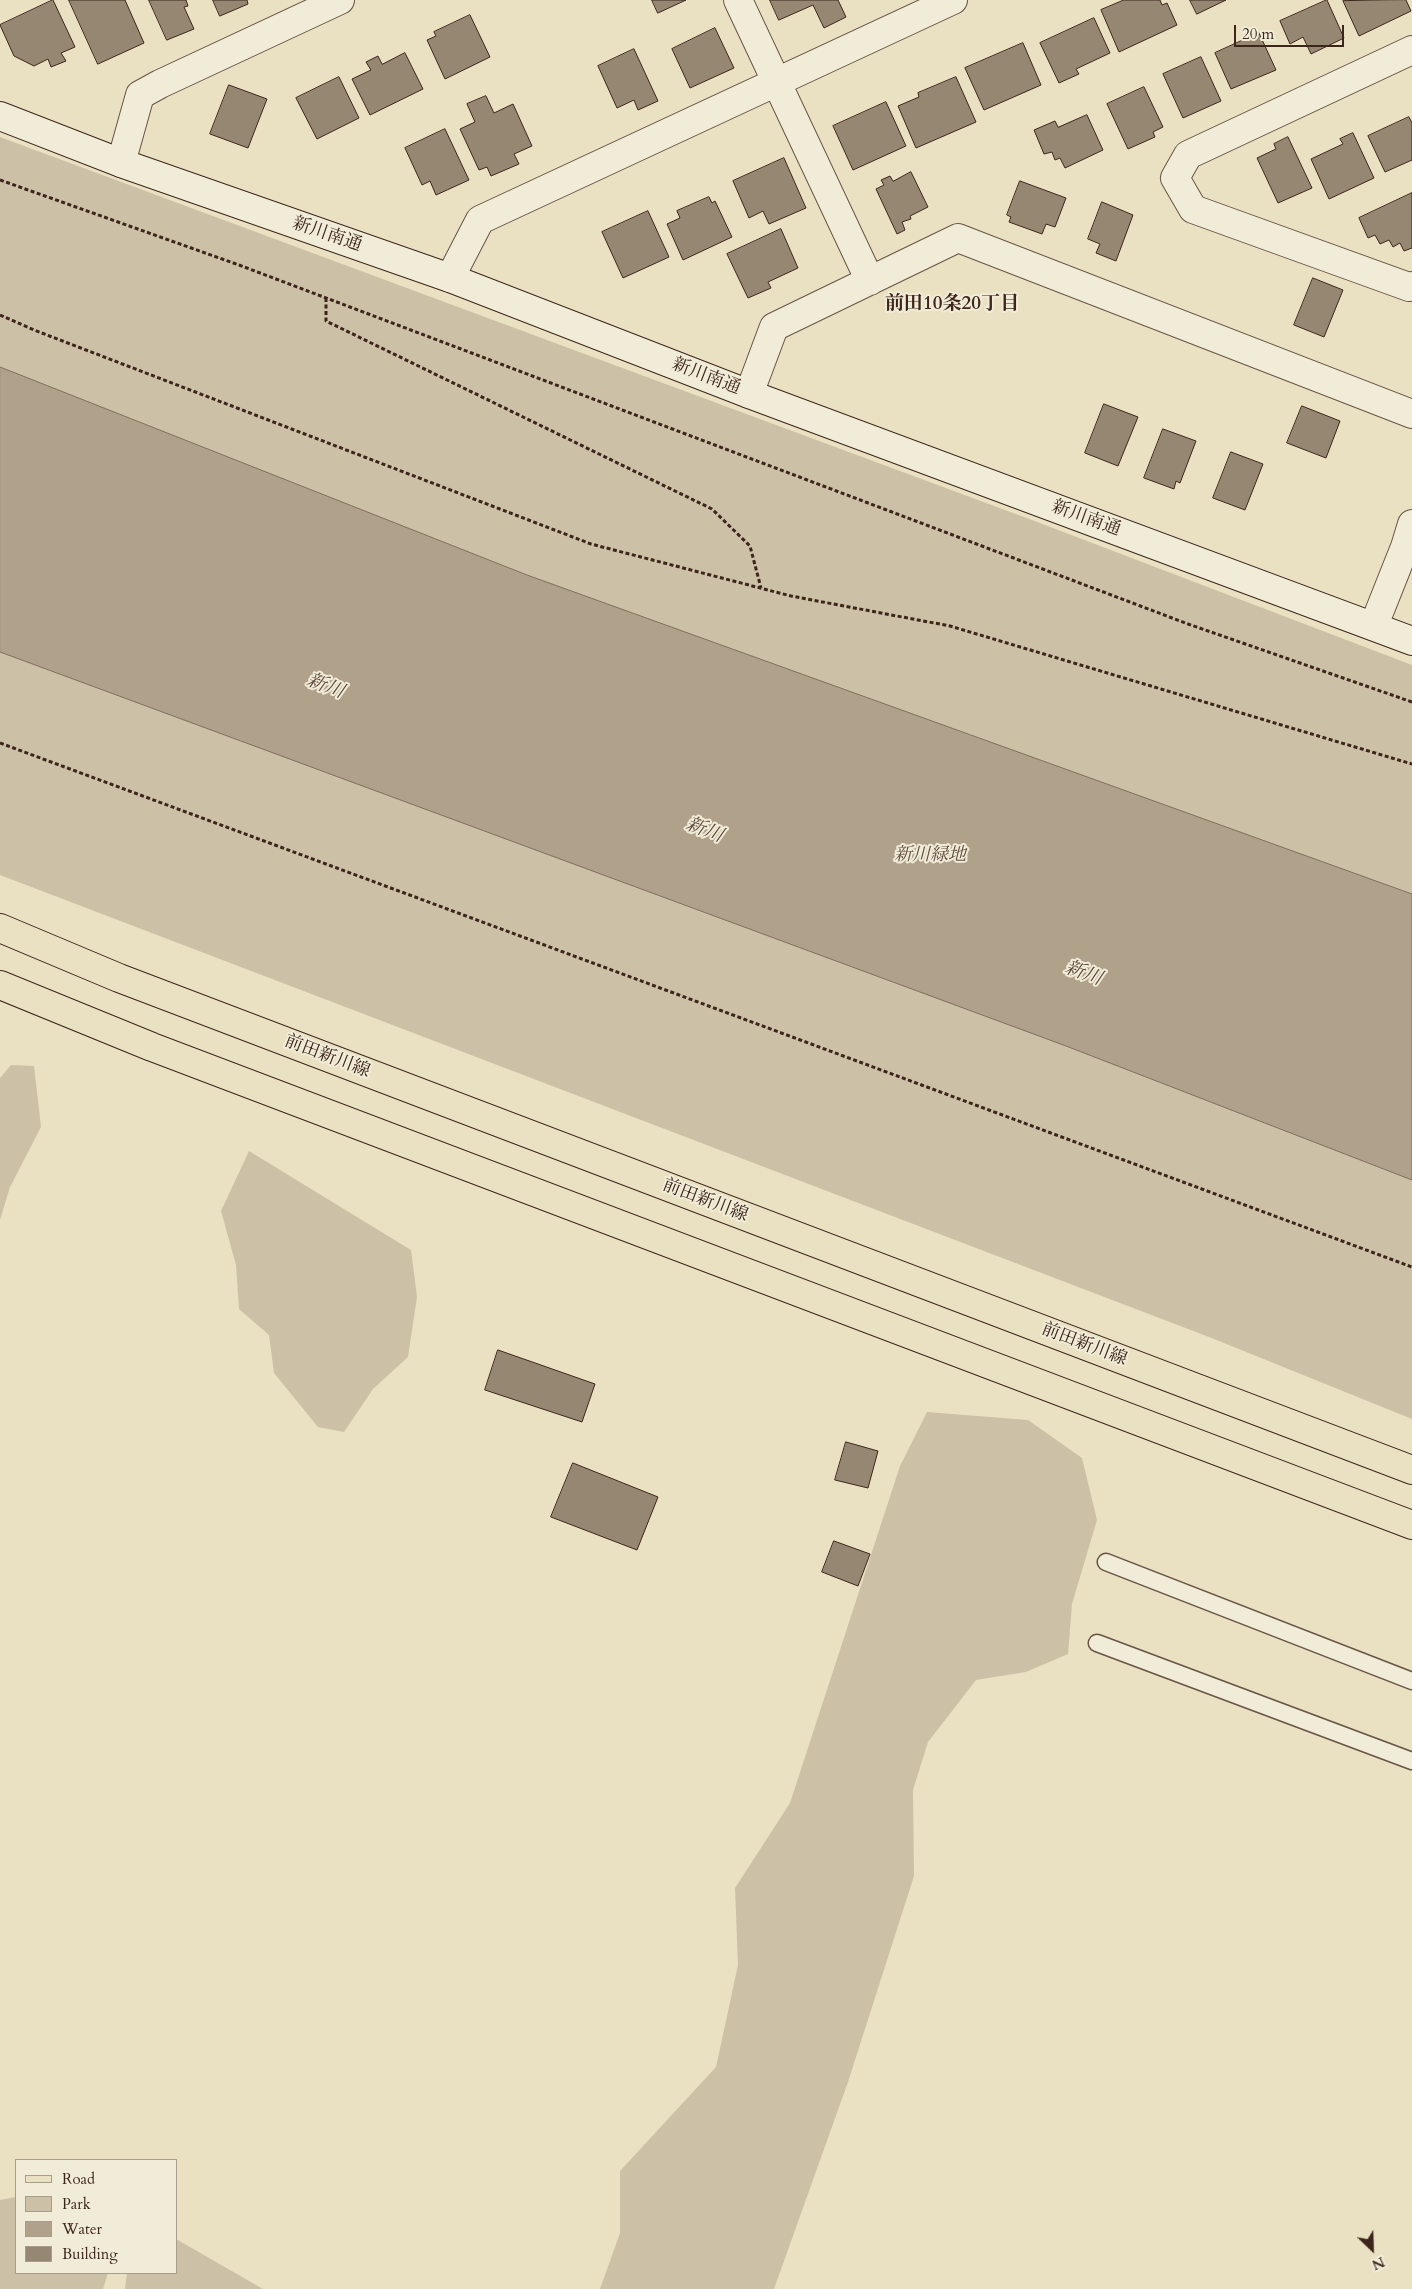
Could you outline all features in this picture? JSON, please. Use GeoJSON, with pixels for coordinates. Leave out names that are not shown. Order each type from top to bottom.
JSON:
{"type":"FeatureCollection","features":[{"type":"Feature","properties":{"kind":"main road","name":"前田新川線"},"geometry":{"type":"LineString","coordinates":[[0,928],[128,982],[1412,1470]]}},
{"type":"Feature","properties":{"kind":"main road"},"geometry":{"type":"LineString","coordinates":[[0,985],[161,1051],[1412,1525]]}},
{"type":"Feature","properties":{"kind":"street"},"geometry":{"type":"LineString","coordinates":[[121,163],[140,95],[340,0]]}},
{"type":"Feature","properties":{"kind":"street"},"geometry":{"type":"LineString","coordinates":[[738,0],[870,281]]}},
{"type":"Feature","properties":{"kind":"street"},"geometry":{"type":"LineString","coordinates":[[450,278],[480,220],[953,0]]}},
{"type":"Feature","properties":{"kind":"street"},"geometry":{"type":"LineString","coordinates":[[1412,50],[1188,155],[1175,178],[1193,209],[1409,287],[1412,286]]}},
{"type":"Feature","properties":{"kind":"street","name":"新川南通"},"geometry":{"type":"LineString","coordinates":[[0,116],[121,163],[450,278],[749,394],[1374,625],[1412,641]]}},
{"type":"Feature","properties":{"kind":"street"},"geometry":{"type":"LineString","coordinates":[[749,394],[774,327],[958,238],[1412,414]]}},
{"type":"Feature","properties":{"kind":"street"},"geometry":{"type":"LineString","coordinates":[[1374,625],[1405,547],[1412,524]]}},
{"type":"Feature","properties":{"kind":"lane"},"geometry":{"type":"LineString","coordinates":[[1106,1562],[1412,1680]]}},
{"type":"Feature","properties":{"kind":"lane"},"geometry":{"type":"LineString","coordinates":[[1097,1643],[1412,1760]]}},
{"type":"Feature","properties":{"kind":"path"},"geometry":{"type":"LineString","coordinates":[[0,180],[326,298],[1188,624],[1412,702]]}},
{"type":"Feature","properties":{"kind":"path"},"geometry":{"type":"LineString","coordinates":[[326,298],[326,321],[712,508],[750,546],[762,588]]}},
{"type":"Feature","properties":{"kind":"path"},"geometry":{"type":"LineString","coordinates":[[0,315],[34,330],[591,544],[762,588],[950,626],[1412,764]]}},
{"type":"Feature","properties":{"kind":"path"},"geometry":{"type":"LineString","coordinates":[[0,743],[1412,1268]]}},
{"type":"Feature","properties":{"kind":"green space","name":"新川緑地"},"geometry":{"type":"Polygon","coordinates":[[[0,137],[1032,520],[1412,665],[1412,1419],[1209,1337],[0,875],[0,137]]]}},
{"type":"Feature","properties":{"kind":"green space"},"geometry":{"type":"Polygon","coordinates":[[[11,1065],[34,1066],[41,1127],[10,1187],[0,1220],[0,1078],[11,1065]]]}},
{"type":"Feature","properties":{"kind":"green space"},"geometry":{"type":"Polygon","coordinates":[[[249,1151],[411,1250],[417,1297],[408,1357],[373,1389],[344,1432],[318,1427],[274,1373],[269,1335],[239,1309],[236,1265],[221,1211],[249,1151]]]}},
{"type":"Feature","properties":{"kind":"green space"},"geometry":{"type":"Polygon","coordinates":[[[927,1412],[1028,1420],[1082,1458],[1097,1520],[1072,1604],[1068,1654],[1026,1672],[976,1680],[928,1742],[913,1790],[914,1876],[848,2082],[774,2289],[600,2289],[620,2233],[620,2171],[716,2067],[738,1965],[735,1888],[790,1803],[900,1466],[927,1412]]]}},
{"type":"Feature","properties":{"kind":"green space"},"geometry":{"type":"Polygon","coordinates":[[[15,2197],[15,2274],[108,2274],[103,2289],[0,2289],[0,2200],[15,2197]]]}},
{"type":"Feature","properties":{"kind":"green space"},"geometry":{"type":"Polygon","coordinates":[[[178,2240],[263,2289],[125,2289],[127,2274],[178,2274],[178,2240]]]}},
{"type":"Feature","properties":{"kind":"water","name":"新川"},"geometry":{"type":"Polygon","coordinates":[[[0,367],[527,575],[1412,894],[1412,1180],[1066,1046],[0,652],[0,367]]]}},
{"type":"Feature","properties":{"kind":"building"},"geometry":{"type":"Polygon","coordinates":[[[53,0],[75,47],[61,53],[66,61],[51,67],[48,59],[34,66],[14,56],[0,25],[53,0]]]}},
{"type":"Feature","properties":{"kind":"building"},"geometry":{"type":"Polygon","coordinates":[[[69,0],[125,0],[144,43],[98,64],[69,0]]]}},
{"type":"Feature","properties":{"kind":"building"},"geometry":{"type":"Polygon","coordinates":[[[149,0],[186,0],[188,6],[184,7],[194,29],[167,40],[149,0]]]}},
{"type":"Feature","properties":{"kind":"building"},"geometry":{"type":"Polygon","coordinates":[[[213,0],[247,0],[248,4],[220,16],[213,0]]]}},
{"type":"Feature","properties":{"kind":"building"},"geometry":{"type":"Polygon","coordinates":[[[652,0],[686,0],[658,13],[652,0]]]}},
{"type":"Feature","properties":{"kind":"building"},"geometry":{"type":"Polygon","coordinates":[[[770,0],[838,0],[846,17],[824,28],[813,5],[779,20],[770,0]]]}},
{"type":"Feature","properties":{"kind":"building"},"geometry":{"type":"Polygon","coordinates":[[[1124,0],[1160,0],[1162,5],[1167,3],[1177,25],[1119,52],[1101,10],[1124,0]]]}},
{"type":"Feature","properties":{"kind":"building"},"geometry":{"type":"Polygon","coordinates":[[[1190,0],[1226,0],[1197,14],[1190,0]]]}},
{"type":"Feature","properties":{"kind":"building"},"geometry":{"type":"Polygon","coordinates":[[[1327,0],[1344,38],[1311,54],[1303,37],[1290,44],[1280,21],[1327,0]]]}},
{"type":"Feature","properties":{"kind":"building"},"geometry":{"type":"Polygon","coordinates":[[[1406,0],[1411,11],[1359,36],[1343,1],[1406,0]]]}},
{"type":"Feature","properties":{"kind":"building"},"geometry":{"type":"Polygon","coordinates":[[[470,15],[490,57],[445,79],[427,40],[436,36],[434,32],[470,15]]]}},
{"type":"Feature","properties":{"kind":"building"},"geometry":{"type":"Polygon","coordinates":[[[1094,18],[1110,53],[1076,69],[1079,74],[1059,83],[1040,43],[1094,18]]]}},
{"type":"Feature","properties":{"kind":"building"},"geometry":{"type":"Polygon","coordinates":[[[715,28],[734,68],[690,88],[672,49],[715,28]]]}},
{"type":"Feature","properties":{"kind":"building"},"geometry":{"type":"Polygon","coordinates":[[[1259,33],[1276,70],[1231,89],[1215,53],[1259,33]]]}},
{"type":"Feature","properties":{"kind":"building"},"geometry":{"type":"Polygon","coordinates":[[[1023,43],[1041,85],[984,110],[965,68],[1023,43]]]}},
{"type":"Feature","properties":{"kind":"building"},"geometry":{"type":"Polygon","coordinates":[[[634,49],[658,101],[638,110],[634,100],[617,108],[598,66],[634,49]]]}},
{"type":"Feature","properties":{"kind":"building"},"geometry":{"type":"Polygon","coordinates":[[[405,53],[423,89],[370,115],[352,79],[371,70],[366,62],[378,56],[382,64],[405,53]]]}},
{"type":"Feature","properties":{"kind":"building"},"geometry":{"type":"Polygon","coordinates":[[[1201,57],[1221,101],[1183,118],[1163,74],[1201,57]]]}},
{"type":"Feature","properties":{"kind":"building"},"geometry":{"type":"Polygon","coordinates":[[[339,77],[359,118],[317,139],[296,98],[339,77]]]}},
{"type":"Feature","properties":{"kind":"building"},"geometry":{"type":"Polygon","coordinates":[[[956,77],[976,122],[916,148],[898,106],[919,97],[918,93],[956,77]]]}},
{"type":"Feature","properties":{"kind":"building"},"geometry":{"type":"Polygon","coordinates":[[[229,85],[267,99],[248,148],[210,134],[229,85]]]}},
{"type":"Feature","properties":{"kind":"building"},"geometry":{"type":"Polygon","coordinates":[[[1144,87],[1163,127],[1153,132],[1155,137],[1128,149],[1107,104],[1144,87]]]}},
{"type":"Feature","properties":{"kind":"building"},"geometry":{"type":"Polygon","coordinates":[[[486,96],[494,113],[513,104],[532,146],[514,154],[519,164],[491,176],[487,167],[479,170],[460,129],[475,122],[467,104],[486,96]]]}},
{"type":"Feature","properties":{"kind":"building"},"geometry":{"type":"Polygon","coordinates":[[[886,102],[906,146],[853,170],[833,126],[886,102]]]}},
{"type":"Feature","properties":{"kind":"building"},"geometry":{"type":"Polygon","coordinates":[[[1087,115],[1103,150],[1065,168],[1060,158],[1055,160],[1052,152],[1044,154],[1034,130],[1055,121],[1058,127],[1087,115]]]}},
{"type":"Feature","properties":{"kind":"building"},"geometry":{"type":"Polygon","coordinates":[[[1409,117],[1412,123],[1412,160],[1385,172],[1368,136],[1409,117]]]}},
{"type":"Feature","properties":{"kind":"building"},"geometry":{"type":"Polygon","coordinates":[[[445,129],[469,180],[436,195],[430,181],[422,185],[405,148],[445,129]]]}},
{"type":"Feature","properties":{"kind":"building"},"geometry":{"type":"Polygon","coordinates":[[[1353,133],[1374,178],[1329,199],[1311,159],[1343,144],[1340,139],[1353,133]]]}},
{"type":"Feature","properties":{"kind":"building"},"geometry":{"type":"Polygon","coordinates":[[[1288,137],[1312,188],[1278,203],[1257,158],[1276,149],[1274,144],[1288,137]]]}},
{"type":"Feature","properties":{"kind":"building"},"geometry":{"type":"Polygon","coordinates":[[[784,158],[806,208],[769,224],[763,211],[749,218],[733,181],[784,158]]]}},
{"type":"Feature","properties":{"kind":"building"},"geometry":{"type":"Polygon","coordinates":[[[911,172],[928,207],[910,216],[911,219],[902,222],[905,230],[897,234],[876,189],[884,185],[881,180],[890,176],[893,181],[911,172]]]}},
{"type":"Feature","properties":{"kind":"building"},"geometry":{"type":"Polygon","coordinates":[[[1020,181],[1066,198],[1055,227],[1046,224],[1042,234],[1009,222],[1011,217],[1007,215],[1020,181]]]}},
{"type":"Feature","properties":{"kind":"building"},"geometry":{"type":"Polygon","coordinates":[[[1412,193],[1412,248],[1404,251],[1400,243],[1393,247],[1389,240],[1380,244],[1375,235],[1368,238],[1359,218],[1412,193]]]}},
{"type":"Feature","properties":{"kind":"building"},"geometry":{"type":"Polygon","coordinates":[[[709,197],[712,203],[715,201],[732,237],[683,260],[667,224],[680,218],[677,211],[709,197]]]}},
{"type":"Feature","properties":{"kind":"building"},"geometry":{"type":"Polygon","coordinates":[[[1102,202],[1133,215],[1116,261],[1096,253],[1100,244],[1088,239],[1102,202]]]}},
{"type":"Feature","properties":{"kind":"building"},"geometry":{"type":"Polygon","coordinates":[[[648,211],[669,257],[623,278],[602,232],[648,211]]]}},
{"type":"Feature","properties":{"kind":"building"},"geometry":{"type":"Polygon","coordinates":[[[781,229],[798,268],[768,282],[771,288],[748,298],[727,254],[781,229]]]}},
{"type":"Feature","properties":{"kind":"building"},"geometry":{"type":"Polygon","coordinates":[[[1313,278],[1343,290],[1324,337],[1294,325],[1313,278]]]}},
{"type":"Feature","properties":{"kind":"building"},"geometry":{"type":"Polygon","coordinates":[[[1104,404],[1138,417],[1118,466],[1085,453],[1104,404]]]}},
{"type":"Feature","properties":{"kind":"building"},"geometry":{"type":"Polygon","coordinates":[[[1302,406],[1340,421],[1326,458],[1287,443],[1302,406]]]}},
{"type":"Feature","properties":{"kind":"building"},"geometry":{"type":"Polygon","coordinates":[[[1163,429],[1196,441],[1180,483],[1176,481],[1174,489],[1144,478],[1163,429]]]}},
{"type":"Feature","properties":{"kind":"building"},"geometry":{"type":"Polygon","coordinates":[[[1231,452],[1263,464],[1245,510],[1213,498],[1231,452]]]}},
{"type":"Feature","properties":{"kind":"building"},"geometry":{"type":"Polygon","coordinates":[[[498,1350],[595,1384],[582,1422],[485,1390],[498,1350]]]}},
{"type":"Feature","properties":{"kind":"building"},"geometry":{"type":"Polygon","coordinates":[[[846,1442],[878,1451],[868,1488],[835,1480],[846,1442]]]}},
{"type":"Feature","properties":{"kind":"building"},"geometry":{"type":"Polygon","coordinates":[[[573,1463],[658,1497],[637,1550],[551,1517],[573,1463]]]}},
{"type":"Feature","properties":{"kind":"building"},"geometry":{"type":"Polygon","coordinates":[[[834,1541],[870,1554],[858,1586],[822,1572],[834,1541]]]}},
{"type":"Feature","properties":{"kind":"district","name":"前田10条20丁目"},"geometry":{"type":"Point","coordinates":[952,305]}}]}
